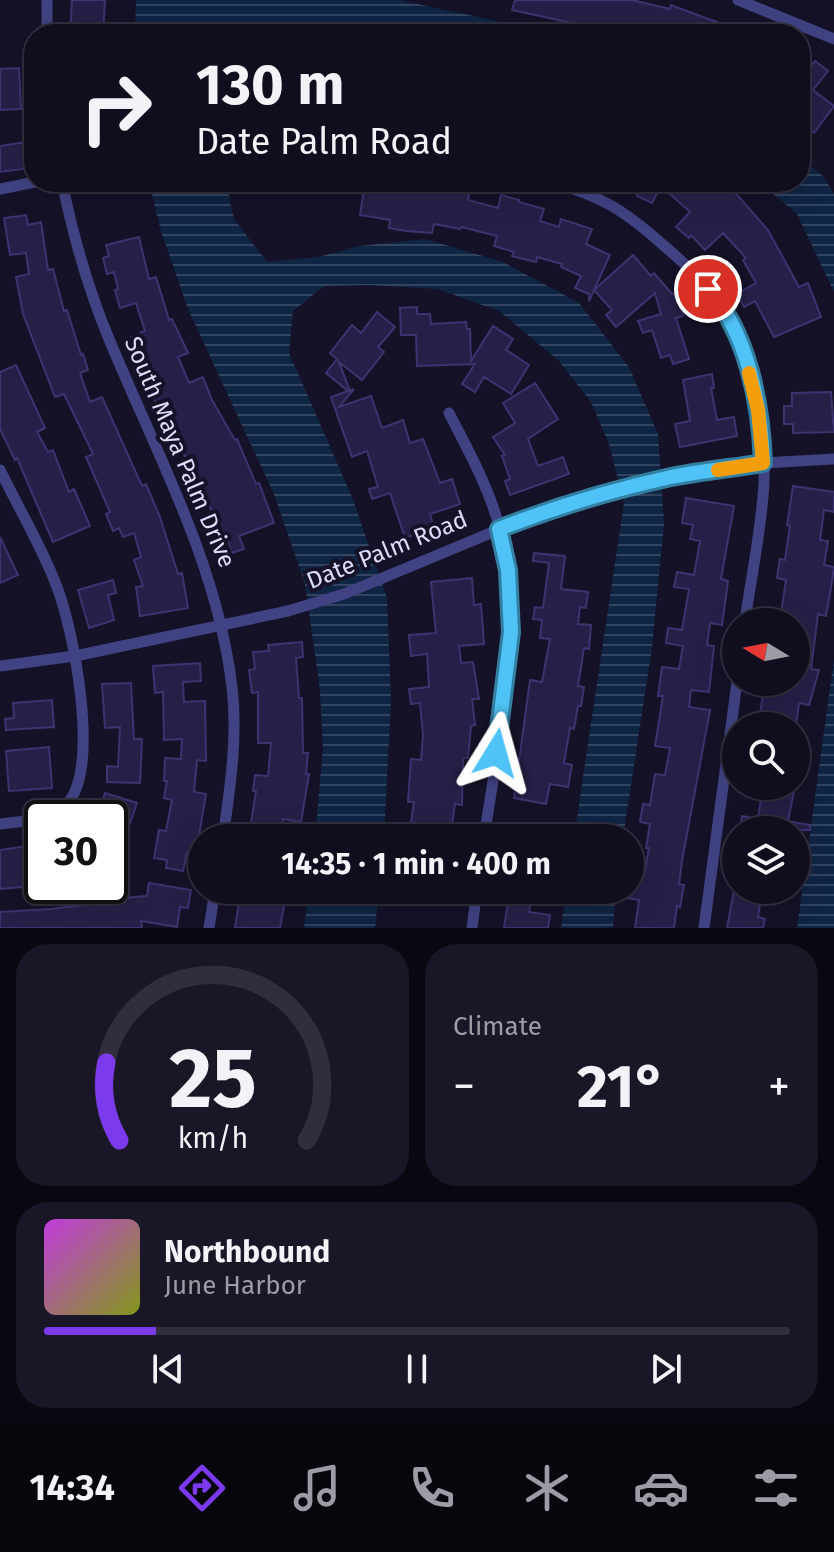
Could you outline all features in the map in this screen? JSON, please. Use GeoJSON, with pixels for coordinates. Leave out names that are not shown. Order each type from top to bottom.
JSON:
{"type":"FeatureCollection","features":[{"type":"Feature","properties":{"kind":"street"},"geometry":{"type":"LineString","coordinates":[[47,0],[47,24]]}},
{"type":"Feature","properties":{"kind":"street"},"geometry":{"type":"LineString","coordinates":[[738,0],[797,24]]}},
{"type":"Feature","properties":{"kind":"street"},"geometry":{"type":"LineString","coordinates":[[810,29],[834,39]]}},
{"type":"Feature","properties":{"kind":"street"},"geometry":{"type":"LineString","coordinates":[[0,189],[24,184]]}},
{"type":"Feature","properties":{"kind":"street","name":"South Maya Palm Drive"},"geometry":{"type":"LineString","coordinates":[[64,192],[78,248],[108,337],[193,531],[209,575],[232,687],[234,716],[234,760],[225,824]]}},
{"type":"Feature","properties":{"kind":"street"},"geometry":{"type":"LineString","coordinates":[[588,192],[619,208],[683,261],[719,301],[730,320],[751,377],[763,463],[764,482],[747,608]]}},
{"type":"Feature","properties":{"kind":"street"},"geometry":{"type":"LineString","coordinates":[[449,413],[475,465],[499,529],[508,570],[509,668],[486,824]]}},
{"type":"Feature","properties":{"kind":"street","name":"Date Palm Road"},"geometry":{"type":"LineString","coordinates":[[0,666],[75,656],[288,611],[344,594],[546,510],[604,494],[673,477],[763,463],[834,459]]}},
{"type":"Feature","properties":{"kind":"street"},"geometry":{"type":"LineString","coordinates":[[0,470],[58,589],[75,656],[83,727],[79,773],[71,800]]}},
{"type":"Feature","properties":{"kind":"street"},"geometry":{"type":"LineString","coordinates":[[0,503],[16,501]]}},
{"type":"Feature","properties":{"kind":"street"},"geometry":{"type":"LineString","coordinates":[[704,928],[735,696]]}},
{"type":"Feature","properties":{"kind":"street"},"geometry":{"type":"LineString","coordinates":[[0,824],[24,821]]}},
{"type":"Feature","properties":{"kind":"street"},"geometry":{"type":"LineString","coordinates":[[209,928],[213,904]]}},
{"type":"Feature","properties":{"kind":"street"},"geometry":{"type":"LineString","coordinates":[[472,928],[475,904]]}},
{"type":"Feature","properties":{"kind":"water"},"geometry":{"type":"Polygon","coordinates":[[[136,0],[399,0],[511,24],[273,24],[135,24],[136,0]]]}},
{"type":"Feature","properties":{"kind":"water"},"geometry":{"type":"Polygon","coordinates":[[[810,165],[824,177],[834,194],[834,292],[797,214],[771,192],[810,192],[810,165]]]}},
{"type":"Feature","properties":{"kind":"water"},"geometry":{"type":"Polygon","coordinates":[[[151,192],[228,192],[234,219],[267,262],[318,257],[360,246],[425,239],[503,262],[579,303],[629,367],[658,434],[664,523],[652,647],[625,824],[576,824],[624,503],[609,444],[591,402],[558,360],[499,311],[438,289],[324,286],[293,311],[289,353],[352,497],[387,598],[391,700],[385,824],[316,824],[323,748],[320,690],[305,584],[274,494],[188,309],[161,231],[151,192]]]}},
{"type":"Feature","properties":{"kind":"water"},"geometry":{"type":"Polygon","coordinates":[[[834,659],[834,928],[797,928],[800,904],[810,904],[810,833],[834,659]]]}},
{"type":"Feature","properties":{"kind":"water"},"geometry":{"type":"Polygon","coordinates":[[[307,904],[378,904],[375,928],[304,928],[307,904]]]}},
{"type":"Feature","properties":{"kind":"water"},"geometry":{"type":"Polygon","coordinates":[[[564,904],[615,904],[613,928],[561,928],[564,904]]]}},
{"type":"Feature","properties":{"kind":"building"},"geometry":{"type":"Polygon","coordinates":[[[72,0],[105,0],[104,24],[71,24],[72,0]]]}},
{"type":"Feature","properties":{"kind":"building"},"geometry":{"type":"Polygon","coordinates":[[[515,0],[632,0],[670,9],[671,5],[722,24],[577,24],[512,10],[515,0]]]}},
{"type":"Feature","properties":{"kind":"building"},"geometry":{"type":"Polygon","coordinates":[[[815,61],[828,71],[813,90],[834,106],[814,133],[810,130],[810,64],[815,61]]]}},
{"type":"Feature","properties":{"kind":"building"},"geometry":{"type":"Polygon","coordinates":[[[19,68],[21,109],[0,110],[0,69],[19,68]]]}},
{"type":"Feature","properties":{"kind":"building"},"geometry":{"type":"Polygon","coordinates":[[[24,142],[24,169],[0,172],[0,146],[24,142]]]}},
{"type":"Feature","properties":{"kind":"building"},"geometry":{"type":"Polygon","coordinates":[[[363,192],[469,192],[468,200],[498,208],[501,195],[544,209],[540,221],[559,227],[561,219],[592,229],[586,244],[610,255],[589,301],[589,294],[575,288],[581,276],[561,267],[562,264],[537,257],[536,262],[512,256],[514,252],[494,246],[497,236],[434,224],[432,233],[406,231],[389,228],[390,220],[360,215],[363,192]]]}},
{"type":"Feature","properties":{"kind":"building"},"geometry":{"type":"Polygon","coordinates":[[[639,192],[658,192],[652,203],[637,196],[639,192]]]}},
{"type":"Feature","properties":{"kind":"building"},"geometry":{"type":"Polygon","coordinates":[[[735,192],[768,230],[799,287],[808,283],[821,317],[774,337],[755,301],[744,307],[737,294],[756,283],[743,260],[746,258],[723,233],[705,250],[691,235],[689,238],[676,227],[690,212],[670,194],[735,192]]]}},
{"type":"Feature","properties":{"kind":"building"},"geometry":{"type":"Polygon","coordinates":[[[26,215],[28,225],[41,222],[48,270],[53,269],[64,311],[67,310],[88,370],[80,373],[90,402],[102,397],[142,486],[146,484],[178,574],[182,573],[188,608],[140,616],[136,587],[143,586],[134,560],[141,557],[134,533],[123,537],[119,528],[113,531],[106,514],[110,512],[86,457],[93,454],[64,394],[55,397],[23,314],[16,277],[29,274],[26,253],[10,255],[4,218],[26,215]]]}},
{"type":"Feature","properties":{"kind":"building"},"geometry":{"type":"Polygon","coordinates":[[[139,237],[149,279],[156,277],[169,320],[172,319],[188,353],[178,357],[189,383],[203,377],[212,400],[237,439],[256,484],[259,483],[274,523],[239,536],[244,549],[232,553],[175,437],[179,435],[167,412],[161,415],[146,380],[150,378],[131,337],[145,331],[136,303],[120,308],[114,272],[107,274],[103,258],[109,256],[106,245],[139,237]]]}},
{"type":"Feature","properties":{"kind":"building"},"geometry":{"type":"Polygon","coordinates":[[[633,255],[651,276],[654,273],[672,294],[675,293],[683,316],[676,318],[689,359],[673,364],[670,355],[661,358],[652,330],[643,333],[638,321],[661,314],[655,293],[616,327],[606,315],[612,310],[594,290],[633,255]]]}},
{"type":"Feature","properties":{"kind":"building"},"geometry":{"type":"Polygon","coordinates":[[[417,307],[417,314],[430,314],[431,324],[466,322],[467,329],[470,329],[471,361],[493,326],[513,339],[506,350],[529,365],[511,394],[484,377],[475,392],[462,384],[475,364],[417,366],[416,335],[401,335],[400,308],[417,307]]]}},
{"type":"Feature","properties":{"kind":"building"},"geometry":{"type":"Polygon","coordinates":[[[377,312],[395,327],[378,347],[384,352],[362,380],[339,362],[350,391],[354,389],[339,407],[371,396],[382,428],[403,420],[410,443],[423,439],[440,483],[452,479],[460,504],[430,514],[434,528],[405,538],[390,493],[372,499],[369,489],[378,487],[367,451],[352,457],[331,397],[348,391],[326,373],[337,359],[330,353],[352,325],[361,333],[377,312]]]}},
{"type":"Feature","properties":{"kind":"building"},"geometry":{"type":"Polygon","coordinates":[[[16,365],[45,428],[37,432],[48,452],[53,450],[69,492],[74,489],[90,526],[53,542],[17,458],[15,460],[0,429],[0,372],[16,365]]]}},
{"type":"Feature","properties":{"kind":"building"},"geometry":{"type":"Polygon","coordinates":[[[712,374],[714,388],[711,388],[717,420],[734,417],[737,436],[680,447],[675,424],[690,421],[683,380],[712,374]]]}},
{"type":"Feature","properties":{"kind":"building"},"geometry":{"type":"Polygon","coordinates":[[[535,383],[558,419],[528,439],[538,466],[563,457],[569,474],[510,495],[505,481],[510,479],[502,456],[505,455],[493,437],[515,423],[503,403],[535,383]]]}},
{"type":"Feature","properties":{"kind":"building"},"geometry":{"type":"Polygon","coordinates":[[[831,392],[834,432],[793,433],[793,424],[784,424],[784,406],[792,406],[792,393],[831,392]]]}},
{"type":"Feature","properties":{"kind":"building"},"geometry":{"type":"Polygon","coordinates":[[[793,486],[834,492],[834,512],[824,510],[820,540],[828,541],[824,565],[834,567],[826,616],[818,614],[811,669],[819,670],[809,705],[799,703],[798,712],[760,712],[763,696],[810,696],[810,608],[782,608],[786,580],[777,578],[780,559],[785,560],[790,526],[787,525],[793,486]]]}},
{"type":"Feature","properties":{"kind":"building"},"geometry":{"type":"Polygon","coordinates":[[[686,498],[734,506],[721,579],[728,581],[722,625],[710,623],[707,645],[714,646],[709,692],[691,690],[689,707],[710,710],[682,861],[679,884],[684,885],[680,907],[677,906],[674,928],[635,928],[638,904],[644,904],[644,875],[649,848],[646,848],[650,824],[640,822],[643,804],[650,805],[655,774],[665,775],[670,748],[655,746],[663,696],[658,696],[662,667],[679,669],[683,646],[666,643],[668,628],[682,630],[689,589],[674,587],[677,572],[694,575],[700,541],[690,539],[693,525],[682,523],[686,498]]]}},
{"type":"Feature","properties":{"kind":"building"},"geometry":{"type":"Polygon","coordinates":[[[0,537],[18,575],[0,583],[0,537]]]}},
{"type":"Feature","properties":{"kind":"building"},"geometry":{"type":"Polygon","coordinates":[[[534,553],[565,556],[561,589],[588,592],[586,608],[580,607],[578,624],[591,625],[589,649],[584,648],[578,686],[584,687],[581,706],[578,706],[574,729],[570,728],[564,763],[572,765],[568,787],[550,784],[546,804],[514,798],[530,680],[542,682],[550,639],[540,638],[542,620],[533,619],[535,607],[543,608],[549,563],[533,561],[534,553]]]}},
{"type":"Feature","properties":{"kind":"building"},"geometry":{"type":"Polygon","coordinates":[[[472,578],[474,605],[481,604],[484,644],[459,646],[461,663],[473,662],[479,699],[472,699],[475,725],[471,726],[468,758],[463,758],[462,805],[455,804],[452,824],[411,822],[414,802],[408,802],[411,759],[421,760],[423,735],[420,703],[411,704],[409,689],[429,687],[427,654],[411,656],[409,635],[436,633],[431,582],[472,578]]]}},
{"type":"Feature","properties":{"kind":"building"},"geometry":{"type":"Polygon","coordinates":[[[113,580],[116,593],[108,595],[114,620],[89,628],[78,590],[113,580]]]}},
{"type":"Feature","properties":{"kind":"building"},"geometry":{"type":"Polygon","coordinates":[[[302,642],[303,657],[296,658],[299,698],[302,698],[303,753],[308,753],[306,774],[309,774],[301,822],[283,819],[282,824],[251,824],[255,775],[268,776],[271,743],[258,743],[258,692],[252,693],[249,670],[255,669],[253,652],[269,651],[268,645],[302,642]]]}},
{"type":"Feature","properties":{"kind":"building"},"geometry":{"type":"Polygon","coordinates":[[[200,663],[201,681],[183,682],[184,702],[205,701],[206,761],[197,760],[194,792],[206,794],[201,824],[188,824],[188,852],[183,871],[166,868],[167,860],[154,858],[159,830],[166,831],[172,800],[164,798],[167,781],[164,781],[165,758],[181,759],[182,739],[164,740],[163,692],[155,693],[153,666],[200,663]]]}},
{"type":"Feature","properties":{"kind":"building"},"geometry":{"type":"Polygon","coordinates":[[[131,683],[134,739],[142,739],[140,783],[107,782],[107,766],[118,767],[120,727],[105,728],[102,684],[131,683]]]}},
{"type":"Feature","properties":{"kind":"building"},"geometry":{"type":"Polygon","coordinates":[[[52,700],[54,727],[6,730],[5,719],[14,718],[13,703],[52,700]]]}},
{"type":"Feature","properties":{"kind":"building"},"geometry":{"type":"Polygon","coordinates":[[[49,747],[52,788],[9,791],[6,751],[49,747]]]}},
{"type":"Feature","properties":{"kind":"building"},"geometry":{"type":"Polygon","coordinates":[[[105,793],[127,800],[103,800],[105,793]]]}},
{"type":"Feature","properties":{"kind":"building"},"geometry":{"type":"Polygon","coordinates":[[[128,800],[137,803],[128,829],[128,800]]]}},
{"type":"Feature","properties":{"kind":"building"},"geometry":{"type":"Polygon","coordinates":[[[761,800],[792,800],[789,816],[758,816],[761,800]]]}},
{"type":"Feature","properties":{"kind":"building"},"geometry":{"type":"Polygon","coordinates":[[[24,847],[24,887],[0,889],[0,850],[24,847]]]}},
{"type":"Feature","properties":{"kind":"building"},"geometry":{"type":"Polygon","coordinates":[[[149,883],[188,890],[188,908],[180,907],[177,927],[141,921],[142,928],[0,928],[0,912],[128,904],[128,898],[147,896],[149,883]]]}},
{"type":"Feature","properties":{"kind":"building"},"geometry":{"type":"Polygon","coordinates":[[[239,904],[284,904],[280,928],[235,928],[239,904]]]}},
{"type":"Feature","properties":{"kind":"building"},"geometry":{"type":"Polygon","coordinates":[[[508,904],[530,904],[529,912],[550,915],[548,928],[504,928],[508,904]]]}},
{"type":"Feature","properties":{"kind":"building"},"geometry":{"type":"Polygon","coordinates":[[[731,904],[760,904],[758,917],[765,919],[763,928],[727,928],[731,904]]]}},
{"type":"Feature","properties":{"kind":"slow traffic"},"geometry":{"type":"LineString","coordinates":[[718,470],[763,463],[758,410],[749,373]]}},
{"type":"Feature","properties":{"kind":"route"},"geometry":{"type":"LineString","coordinates":[[496,753],[509,668],[511,632],[508,570],[499,529],[546,510],[604,494],[673,477],[763,463],[751,377],[730,320],[708,289]]}}]}
